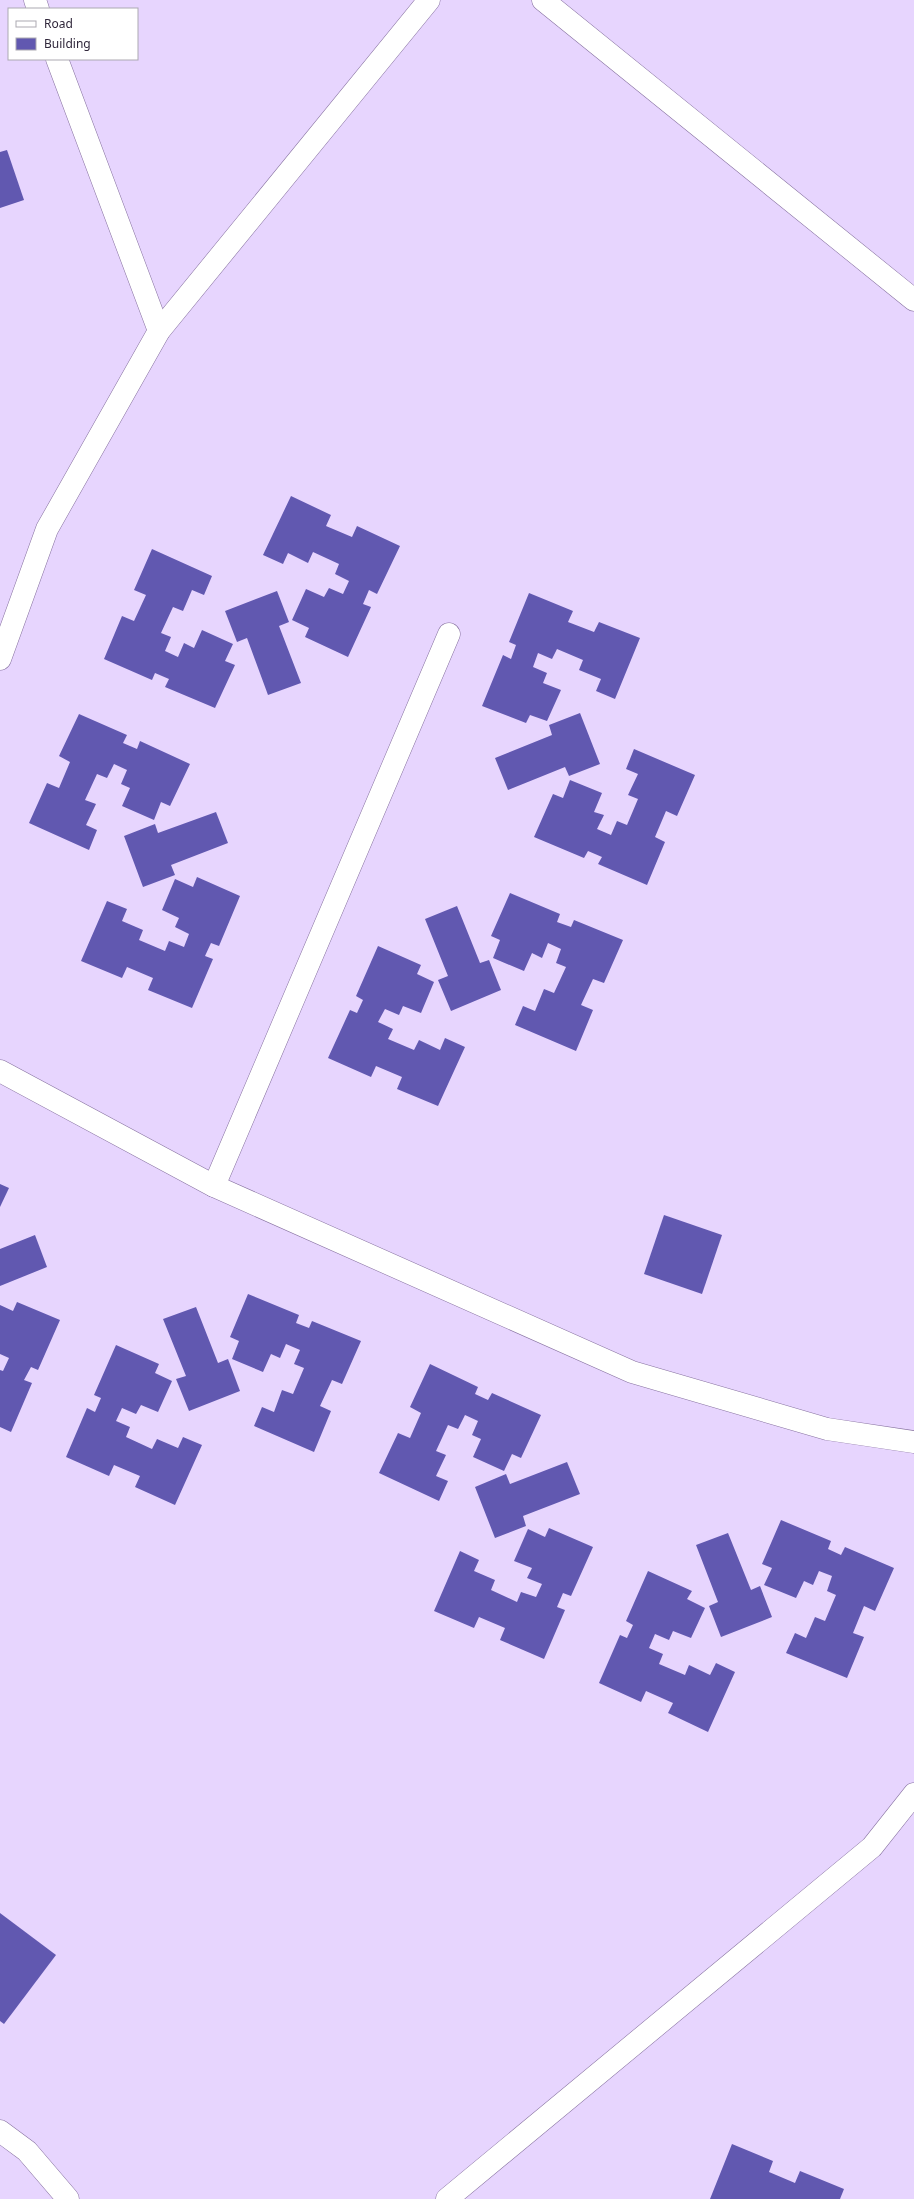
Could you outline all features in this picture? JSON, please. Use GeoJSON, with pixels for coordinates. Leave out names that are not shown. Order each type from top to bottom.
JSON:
{"type":"FeatureCollection","features":[{"type":"Feature","properties":{"kind":"street"},"geometry":{"type":"LineString","coordinates":[[0,660],[47,529],[159,331],[429,0]]}},
{"type":"Feature","properties":{"kind":"street"},"geometry":{"type":"LineString","coordinates":[[543,0],[914,300]]}},
{"type":"Feature","properties":{"kind":"street"},"geometry":{"type":"LineString","coordinates":[[57,60],[159,331]]}},
{"type":"Feature","properties":{"kind":"street"},"geometry":{"type":"LineString","coordinates":[[214,1186],[449,634]]}},
{"type":"Feature","properties":{"kind":"street"},"geometry":{"type":"LineString","coordinates":[[0,1071],[214,1186],[632,1372],[827,1430],[914,1442]]}},
{"type":"Feature","properties":{"kind":"street"},"geometry":{"type":"LineString","coordinates":[[447,2199],[872,1848],[914,1794]]}},
{"type":"Feature","properties":{"kind":"street"},"geometry":{"type":"LineString","coordinates":[[0,2131],[27,2150],[68,2199]]}},
{"type":"Feature","properties":{"kind":"building"},"geometry":{"type":"Polygon","coordinates":[[[7,150],[24,200],[0,208],[0,152],[7,150]]]}},
{"type":"Feature","properties":{"kind":"building"},"geometry":{"type":"Polygon","coordinates":[[[291,496],[331,515],[326,526],[352,537],[357,526],[400,546],[377,594],[369,590],[363,604],[371,607],[348,657],[305,637],[309,628],[292,620],[306,589],[324,597],[329,588],[343,594],[349,581],[335,574],[339,564],[313,552],[308,563],[288,553],[283,564],[263,555],[291,496]]]}},
{"type":"Feature","properties":{"kind":"building"},"geometry":{"type":"Polygon","coordinates":[[[152,549],[212,576],[204,595],[192,590],[183,611],[173,607],[161,633],[171,637],[165,651],[178,657],[184,643],[194,648],[202,630],[233,644],[225,661],[235,665],[215,708],[165,687],[169,679],[155,673],[152,680],[104,659],[122,616],[134,621],[146,595],[134,590],[152,549]]]}},
{"type":"Feature","properties":{"kind":"building"},"geometry":{"type":"Polygon","coordinates":[[[277,591],[289,622],[279,626],[301,683],[268,695],[247,638],[237,642],[225,611],[277,591]]]}},
{"type":"Feature","properties":{"kind":"building"},"geometry":{"type":"Polygon","coordinates":[[[529,593],[573,611],[568,622],[594,632],[599,622],[640,638],[615,699],[596,691],[601,679],[579,670],[583,660],[557,649],[552,659],[538,653],[533,667],[547,673],[543,683],[561,690],[547,721],[530,715],[526,723],[482,706],[503,655],[511,659],[516,645],[509,642],[529,593]]]}},
{"type":"Feature","properties":{"kind":"building"},"geometry":{"type":"Polygon","coordinates":[[[580,713],[600,764],[569,776],[565,767],[508,790],[495,758],[552,735],[549,725],[580,713]]]}},
{"type":"Feature","properties":{"kind":"building"},"geometry":{"type":"Polygon","coordinates":[[[79,714],[127,735],[123,743],[137,749],[140,741],[190,764],[170,806],[161,802],[154,820],[122,806],[130,788],[121,784],[127,770],[114,764],[107,778],[97,774],[85,800],[96,804],[86,825],[97,830],[89,850],[29,823],[47,783],[59,788],[70,762],[59,756],[79,714]]]}},
{"type":"Feature","properties":{"kind":"building"},"geometry":{"type":"Polygon","coordinates":[[[634,749],[695,775],[677,816],[666,811],[655,837],[665,842],[647,885],[598,864],[602,857],[588,851],[584,858],[534,837],[553,794],[563,798],[570,780],[602,793],[594,812],[604,815],[597,829],[611,835],[617,821],[627,825],[638,799],[628,795],[638,774],[626,769],[634,749]]]}},
{"type":"Feature","properties":{"kind":"building"},"geometry":{"type":"Polygon","coordinates":[[[216,812],[228,843],[171,865],[175,875],[143,887],[124,836],[155,824],[158,833],[216,812]]]}},
{"type":"Feature","properties":{"kind":"building"},"geometry":{"type":"Polygon","coordinates":[[[197,877],[240,896],[219,946],[211,943],[205,956],[213,959],[192,1008],[148,990],[153,978],[127,967],[122,978],[81,961],[107,901],[127,909],[122,921],[143,930],[139,940],[165,951],[169,941],[184,947],[189,934],[175,927],[179,918],[162,910],[175,879],[193,887],[197,877]]]}},
{"type":"Feature","properties":{"kind":"building"},"geometry":{"type":"Polygon","coordinates":[[[510,893],[560,914],[557,922],[571,927],[574,920],[623,940],[604,983],[593,979],[581,1005],[593,1010],[576,1051],[515,1025],[523,1006],[535,1011],[544,989],[554,993],[566,967],[556,963],[561,949],[548,943],[542,958],[532,953],[524,971],[493,958],[500,940],[491,936],[510,893]]]}},
{"type":"Feature","properties":{"kind":"building"},"geometry":{"type":"Polygon","coordinates":[[[457,906],[480,963],[489,960],[501,990],[451,1011],[438,980],[448,976],[425,919],[457,906]]]}},
{"type":"Feature","properties":{"kind":"building"},"geometry":{"type":"Polygon","coordinates":[[[378,946],[421,965],[417,974],[434,982],[421,1013],[403,1006],[399,1015],[385,1009],[378,1022],[393,1029],[388,1039],[414,1050],[419,1040],[440,1050],[445,1038],[465,1047],[438,1106],[397,1089],[402,1077],[376,1066],[371,1077],[328,1058],[350,1010],[357,1013],[363,1000],[356,996],[378,946]]]}},
{"type":"Feature","properties":{"kind":"building"},"geometry":{"type":"Polygon","coordinates":[[[0,1184],[9,1188],[0,1207],[0,1184]]]}},
{"type":"Feature","properties":{"kind":"building"},"geometry":{"type":"Polygon","coordinates":[[[664,1215],[722,1235],[702,1294],[644,1274],[664,1215]]]}},
{"type":"Feature","properties":{"kind":"building"},"geometry":{"type":"Polygon","coordinates":[[[35,1235],[47,1267],[0,1286],[0,1249],[35,1235]]]}},
{"type":"Feature","properties":{"kind":"building"},"geometry":{"type":"Polygon","coordinates":[[[248,1294],[299,1315],[296,1323],[309,1328],[312,1321],[361,1341],[342,1384],[332,1380],[320,1406],[331,1411],[314,1452],[254,1426],[262,1407],[274,1412],[282,1390],[293,1394],[304,1368],[294,1364],[300,1350],[286,1344],[280,1358],[271,1354],[263,1372],[232,1359],[239,1341],[230,1337],[248,1294]]]}},
{"type":"Feature","properties":{"kind":"building"},"geometry":{"type":"Polygon","coordinates":[[[17,1302],[60,1320],[38,1370],[31,1367],[24,1380],[32,1383],[11,1432],[0,1427],[0,1370],[3,1371],[9,1358],[0,1354],[0,1305],[13,1311],[17,1302]]]}},
{"type":"Feature","properties":{"kind":"building"},"geometry":{"type":"Polygon","coordinates":[[[196,1307],[218,1363],[228,1359],[240,1391],[189,1411],[176,1379],[186,1376],[163,1319],[196,1307]]]}},
{"type":"Feature","properties":{"kind":"building"},"geometry":{"type":"Polygon","coordinates":[[[116,1345],[159,1364],[155,1373],[172,1381],[158,1412],[141,1405],[136,1414],[122,1408],[116,1421],[130,1427],[126,1437],[152,1449],[157,1439],[178,1448],[183,1437],[202,1445],[175,1505],[135,1487],[140,1476],[114,1465],[109,1476],[66,1457],[87,1408],[95,1412],[101,1398],[94,1395],[116,1345]]]}},
{"type":"Feature","properties":{"kind":"building"},"geometry":{"type":"Polygon","coordinates":[[[430,1364],[478,1387],[475,1394],[488,1400],[492,1393],[541,1415],[521,1458],[512,1454],[504,1471],[473,1457],[481,1439],[472,1435],[478,1421],[465,1415],[458,1429],[448,1425],[436,1451],[446,1455],[436,1476],[448,1481],[439,1501],[379,1473],[398,1433],[410,1438],[421,1413],[410,1407],[430,1364]]]}},
{"type":"Feature","properties":{"kind":"building"},"geometry":{"type":"Polygon","coordinates":[[[567,1462],[580,1494],[523,1516],[526,1526],[495,1538],[475,1487],[506,1474],[510,1484],[567,1462]]]}},
{"type":"Feature","properties":{"kind":"building"},"geometry":{"type":"Polygon","coordinates":[[[781,1520],[831,1541],[828,1549],[841,1555],[845,1547],[894,1568],[875,1611],[864,1606],[853,1633],[864,1637],[847,1678],[786,1653],[795,1633],[806,1638],[815,1617],[825,1621],[836,1595],[827,1591],[832,1576],[819,1571],[813,1585],[804,1581],[796,1598],[764,1585],[772,1568],[762,1564],[781,1520]]]}},
{"type":"Feature","properties":{"kind":"building"},"geometry":{"type":"Polygon","coordinates":[[[549,1528],[593,1547],[571,1596],[563,1593],[557,1607],[565,1610],[544,1659],[500,1640],[505,1628],[479,1617],[474,1628],[434,1611],[460,1551],[479,1560],[474,1571],[495,1580],[491,1590],[517,1602],[521,1592],[536,1597],[542,1584],[527,1578],[532,1568],[514,1561],[528,1529],[545,1537],[549,1528]]]}},
{"type":"Feature","properties":{"kind":"building"},"geometry":{"type":"Polygon","coordinates":[[[728,1533],[751,1590],[760,1586],[772,1617],[721,1637],[709,1606],[718,1602],[696,1545],[728,1533]]]}},
{"type":"Feature","properties":{"kind":"building"},"geometry":{"type":"Polygon","coordinates":[[[648,1571],[692,1591],[687,1599],[705,1608],[691,1638],[673,1631],[669,1640],[655,1634],[649,1648],[663,1654],[659,1664],[685,1675],[689,1665],[710,1675],[716,1663],[735,1672],[708,1732],[668,1713],[673,1703],[646,1691],[641,1702],[599,1683],[620,1635],[627,1638],[633,1625],[626,1621],[648,1571]]]}},
{"type":"Feature","properties":{"kind":"building"},"geometry":{"type":"Polygon","coordinates":[[[0,1913],[56,1955],[4,2024],[0,2021],[0,1913]]]}},
{"type":"Feature","properties":{"kind":"building"},"geometry":{"type":"Polygon","coordinates":[[[732,2144],[773,2161],[769,2172],[795,2183],[800,2171],[844,2189],[840,2199],[710,2199],[732,2144]]]}}]}
